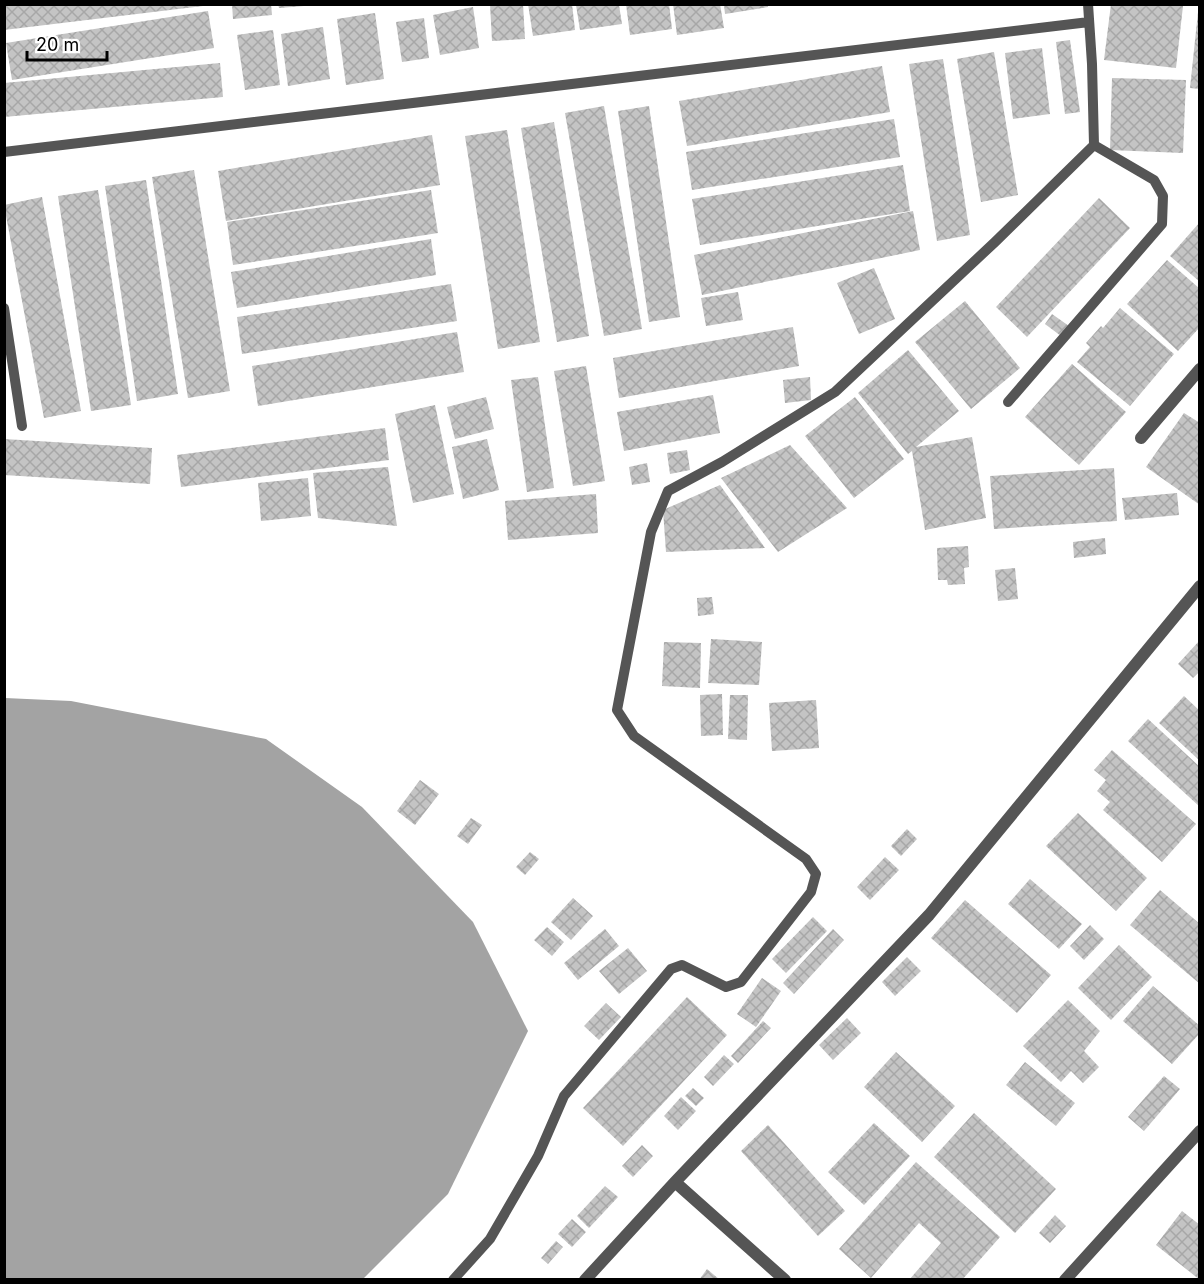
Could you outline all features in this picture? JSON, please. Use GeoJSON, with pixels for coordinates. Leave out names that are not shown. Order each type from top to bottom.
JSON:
{"type":"FeatureCollection","features":[{"type":"Feature","properties":{"kind":"street"},"geometry":{"type":"LineString","coordinates":[[1141,438],[1200,369]]}},
{"type":"Feature","properties":{"kind":"street"},"geometry":{"type":"LineString","coordinates":[[585,1280],[929,915],[1200,586]]}},
{"type":"Feature","properties":{"kind":"street"},"geometry":{"type":"LineString","coordinates":[[1065,1280],[1200,1131]]}},
{"type":"Feature","properties":{"kind":"street"},"geometry":{"type":"LineString","coordinates":[[675,1182],[786,1280]]}},
{"type":"Feature","properties":{"kind":"lane"},"geometry":{"type":"LineString","coordinates":[[453,1280],[490,1239],[538,1156],[564,1096],[670,969],[682,965],[726,987],[741,982],[811,892],[816,874],[806,859],[634,736],[617,710],[651,532],[668,491],[722,462],[835,392],[995,242],[1094,145],[1088,4]]}},
{"type":"Feature","properties":{"kind":"lane"},"geometry":{"type":"LineString","coordinates":[[4,152],[1089,22]]}},
{"type":"Feature","properties":{"kind":"lane"},"geometry":{"type":"LineString","coordinates":[[1008,402],[1162,224],[1163,196],[1154,180],[1094,145]]}},
{"type":"Feature","properties":{"kind":"lane"},"geometry":{"type":"LineString","coordinates":[[4,308],[22,426]]}},
{"type":"Feature","properties":{"kind":"shaded area"},"geometry":{"type":"Polygon","coordinates":[[[5,698],[71,701],[266,739],[362,807],[473,922],[528,1031],[448,1194],[363,1279],[5,1279],[5,698]]]}},
{"type":"Feature","properties":{"kind":"building"},"geometry":{"type":"Polygon","coordinates":[[[4,4],[203,4],[203,6],[4,30],[4,4]]]}},
{"type":"Feature","properties":{"kind":"building"},"geometry":{"type":"Polygon","coordinates":[[[232,4],[271,4],[272,15],[233,19],[232,4]]]}},
{"type":"Feature","properties":{"kind":"building"},"geometry":{"type":"Polygon","coordinates":[[[278,4],[303,4],[304,6],[279,8],[278,4]]]}},
{"type":"Feature","properties":{"kind":"building"},"geometry":{"type":"Polygon","coordinates":[[[490,4],[523,4],[525,39],[492,41],[490,4]]]}},
{"type":"Feature","properties":{"kind":"building"},"geometry":{"type":"Polygon","coordinates":[[[528,4],[572,4],[575,30],[533,36],[528,4]]]}},
{"type":"Feature","properties":{"kind":"building"},"geometry":{"type":"Polygon","coordinates":[[[626,4],[669,4],[672,29],[630,35],[626,4]]]}},
{"type":"Feature","properties":{"kind":"building"},"geometry":{"type":"Polygon","coordinates":[[[673,4],[720,4],[724,28],[677,35],[673,4]]]}},
{"type":"Feature","properties":{"kind":"building"},"geometry":{"type":"Polygon","coordinates":[[[1111,4],[1183,6],[1176,68],[1104,60],[1111,4]]]}},
{"type":"Feature","properties":{"kind":"building"},"geometry":{"type":"Polygon","coordinates":[[[576,5],[619,5],[622,24],[580,30],[576,5]]]}},
{"type":"Feature","properties":{"kind":"building"},"geometry":{"type":"Polygon","coordinates":[[[724,5],[768,5],[768,7],[725,14],[724,5]]]}},
{"type":"Feature","properties":{"kind":"building"},"geometry":{"type":"Polygon","coordinates":[[[473,7],[479,48],[440,55],[433,15],[473,7]]]}},
{"type":"Feature","properties":{"kind":"building"},"geometry":{"type":"Polygon","coordinates":[[[208,11],[214,48],[12,80],[6,43],[208,11]]]}},
{"type":"Feature","properties":{"kind":"building"},"geometry":{"type":"Polygon","coordinates":[[[1198,12],[1200,13],[1200,89],[1190,88],[1198,12]]]}},
{"type":"Feature","properties":{"kind":"building"},"geometry":{"type":"Polygon","coordinates":[[[375,13],[384,79],[346,85],[337,19],[375,13]]]}},
{"type":"Feature","properties":{"kind":"building"},"geometry":{"type":"Polygon","coordinates":[[[424,18],[429,58],[402,62],[396,22],[424,18]]]}},
{"type":"Feature","properties":{"kind":"building"},"geometry":{"type":"Polygon","coordinates":[[[323,27],[330,79],[288,86],[281,34],[323,27]]]}},
{"type":"Feature","properties":{"kind":"building"},"geometry":{"type":"Polygon","coordinates":[[[273,30],[280,85],[245,90],[237,35],[273,30]]]}},
{"type":"Feature","properties":{"kind":"building"},"geometry":{"type":"Polygon","coordinates":[[[1070,40],[1080,112],[1065,114],[1056,42],[1070,40]]]}},
{"type":"Feature","properties":{"kind":"building"},"geometry":{"type":"Polygon","coordinates":[[[1042,48],[1050,114],[1013,119],[1005,53],[1042,48]]]}},
{"type":"Feature","properties":{"kind":"building"},"geometry":{"type":"Polygon","coordinates":[[[994,52],[1018,195],[981,202],[957,59],[994,52]]]}},
{"type":"Feature","properties":{"kind":"building"},"geometry":{"type":"Polygon","coordinates":[[[943,59],[970,235],[937,241],[909,64],[943,59]]]}},
{"type":"Feature","properties":{"kind":"building"},"geometry":{"type":"Polygon","coordinates":[[[220,63],[223,97],[4,117],[4,83],[220,63]]]}},
{"type":"Feature","properties":{"kind":"building"},"geometry":{"type":"Polygon","coordinates":[[[882,66],[890,112],[687,146],[679,101],[882,66]]]}},
{"type":"Feature","properties":{"kind":"building"},"geometry":{"type":"Polygon","coordinates":[[[1112,78],[1186,80],[1183,153],[1110,150],[1112,78]]]}},
{"type":"Feature","properties":{"kind":"building"},"geometry":{"type":"Polygon","coordinates":[[[604,106],[642,329],[604,336],[565,113],[604,106]]]}},
{"type":"Feature","properties":{"kind":"building"},"geometry":{"type":"Polygon","coordinates":[[[649,106],[680,317],[649,322],[618,111],[649,106]]]}},
{"type":"Feature","properties":{"kind":"building"},"geometry":{"type":"Polygon","coordinates":[[[894,119],[900,157],[692,190],[686,152],[894,119]]]}},
{"type":"Feature","properties":{"kind":"building"},"geometry":{"type":"Polygon","coordinates":[[[554,122],[589,336],[557,342],[521,128],[554,122]]]}},
{"type":"Feature","properties":{"kind":"building"},"geometry":{"type":"Polygon","coordinates":[[[507,130],[540,342],[498,349],[465,136],[507,130]]]}},
{"type":"Feature","properties":{"kind":"building"},"geometry":{"type":"Polygon","coordinates":[[[432,135],[440,185],[226,221],[218,171],[432,135]]]}},
{"type":"Feature","properties":{"kind":"building"},"geometry":{"type":"Polygon","coordinates":[[[903,165],[910,211],[700,245],[692,199],[903,165]]]}},
{"type":"Feature","properties":{"kind":"building"},"geometry":{"type":"Polygon","coordinates":[[[194,170],[230,391],[188,398],[152,177],[194,170]]]}},
{"type":"Feature","properties":{"kind":"building"},"geometry":{"type":"Polygon","coordinates":[[[146,180],[178,394],[137,401],[105,186],[146,180]]]}},
{"type":"Feature","properties":{"kind":"building"},"geometry":{"type":"Polygon","coordinates":[[[98,190],[131,405],[91,411],[58,196],[98,190]]]}},
{"type":"Feature","properties":{"kind":"building"},"geometry":{"type":"Polygon","coordinates":[[[431,190],[438,233],[233,265],[227,222],[431,190]]]}},
{"type":"Feature","properties":{"kind":"building"},"geometry":{"type":"Polygon","coordinates":[[[42,197],[81,411],[44,418],[4,205],[42,197]]]}},
{"type":"Feature","properties":{"kind":"building"},"geometry":{"type":"Polygon","coordinates":[[[1099,198],[1130,228],[1027,337],[996,307],[1099,198]]]}},
{"type":"Feature","properties":{"kind":"building"},"geometry":{"type":"Polygon","coordinates":[[[913,211],[920,250],[702,295],[694,255],[913,211]]]}},
{"type":"Feature","properties":{"kind":"building"},"geometry":{"type":"Polygon","coordinates":[[[1200,222],[1200,282],[1170,256],[1200,222]]]}},
{"type":"Feature","properties":{"kind":"building"},"geometry":{"type":"Polygon","coordinates":[[[431,239],[436,275],[237,308],[231,272],[431,239]]]}},
{"type":"Feature","properties":{"kind":"building"},"geometry":{"type":"Polygon","coordinates":[[[1167,260],[1200,289],[1200,327],[1178,351],[1127,304],[1167,260]]]}},
{"type":"Feature","properties":{"kind":"building"},"geometry":{"type":"Polygon","coordinates":[[[874,268],[895,319],[859,334],[837,283],[874,268]]]}},
{"type":"Feature","properties":{"kind":"building"},"geometry":{"type":"Polygon","coordinates":[[[451,284],[457,321],[242,354],[237,317],[451,284]]]}},
{"type":"Feature","properties":{"kind":"building"},"geometry":{"type":"Polygon","coordinates":[[[738,292],[743,320],[706,326],[701,298],[738,292]]]}},
{"type":"Feature","properties":{"kind":"building"},"geometry":{"type":"Polygon","coordinates":[[[965,301],[1020,368],[971,409],[915,342],[965,301]]]}},
{"type":"Feature","properties":{"kind":"building"},"geometry":{"type":"Polygon","coordinates":[[[1120,308],[1174,354],[1130,406],[1077,362],[1090,347],[1086,343],[1120,308]]]}},
{"type":"Feature","properties":{"kind":"building"},"geometry":{"type":"Polygon","coordinates":[[[1052,314],[1069,326],[1061,336],[1045,324],[1052,314]]]}},
{"type":"Feature","properties":{"kind":"building"},"geometry":{"type":"Polygon","coordinates":[[[793,327],[799,366],[619,398],[613,358],[793,327]]]}},
{"type":"Feature","properties":{"kind":"building"},"geometry":{"type":"Polygon","coordinates":[[[457,332],[464,372],[258,406],[252,366],[457,332]]]}},
{"type":"Feature","properties":{"kind":"building"},"geometry":{"type":"Polygon","coordinates":[[[908,350],[959,411],[916,447],[972,437],[986,518],[925,530],[912,451],[908,454],[858,393],[908,350]]]}},
{"type":"Feature","properties":{"kind":"building"},"geometry":{"type":"Polygon","coordinates":[[[1072,364],[1126,412],[1079,465],[1025,417],[1072,364]]]}},
{"type":"Feature","properties":{"kind":"building"},"geometry":{"type":"Polygon","coordinates":[[[586,366],[605,481],[573,486],[554,371],[586,366]]]}},
{"type":"Feature","properties":{"kind":"building"},"geometry":{"type":"Polygon","coordinates":[[[538,377],[554,488],[527,492],[511,380],[538,377]]]}},
{"type":"Feature","properties":{"kind":"building"},"geometry":{"type":"Polygon","coordinates":[[[810,377],[811,400],[785,403],[783,380],[810,377]]]}},
{"type":"Feature","properties":{"kind":"building"},"geometry":{"type":"Polygon","coordinates":[[[713,395],[720,433],[624,451],[617,412],[713,395]]]}},
{"type":"Feature","properties":{"kind":"building"},"geometry":{"type":"Polygon","coordinates":[[[486,397],[494,429],[455,439],[447,407],[486,397]]]}},
{"type":"Feature","properties":{"kind":"building"},"geometry":{"type":"Polygon","coordinates":[[[855,397],[904,459],[854,498],[805,436],[855,397]]]}},
{"type":"Feature","properties":{"kind":"building"},"geometry":{"type":"Polygon","coordinates":[[[435,405],[454,494],[413,503],[395,414],[435,405]]]}},
{"type":"Feature","properties":{"kind":"building"},"geometry":{"type":"Polygon","coordinates":[[[1184,413],[1200,423],[1200,505],[1146,467],[1184,413]]]}},
{"type":"Feature","properties":{"kind":"building"},"geometry":{"type":"Polygon","coordinates":[[[385,428],[389,460],[181,487],[177,455],[385,428]]]}},
{"type":"Feature","properties":{"kind":"building"},"geometry":{"type":"Polygon","coordinates":[[[4,439],[152,448],[150,484],[4,475],[4,439]]]}},
{"type":"Feature","properties":{"kind":"building"},"geometry":{"type":"Polygon","coordinates":[[[487,439],[499,490],[463,499],[452,447],[487,439]]]}},
{"type":"Feature","properties":{"kind":"building"},"geometry":{"type":"Polygon","coordinates":[[[790,445],[847,508],[778,552],[721,478],[790,445]]]}},
{"type":"Feature","properties":{"kind":"building"},"geometry":{"type":"Polygon","coordinates":[[[687,450],[690,470],[670,474],[667,453],[687,450]]]}},
{"type":"Feature","properties":{"kind":"building"},"geometry":{"type":"Polygon","coordinates":[[[647,463],[650,482],[632,485],[629,467],[647,463]]]}},
{"type":"Feature","properties":{"kind":"building"},"geometry":{"type":"Polygon","coordinates":[[[388,467],[397,526],[318,518],[313,473],[388,467]]]}},
{"type":"Feature","properties":{"kind":"building"},"geometry":{"type":"Polygon","coordinates":[[[1114,468],[1117,521],[994,529],[990,476],[1114,468]]]}},
{"type":"Feature","properties":{"kind":"building"},"geometry":{"type":"Polygon","coordinates":[[[308,478],[311,516],[261,521],[258,483],[308,478]]]}},
{"type":"Feature","properties":{"kind":"building"},"geometry":{"type":"Polygon","coordinates":[[[720,485],[765,548],[666,552],[663,510],[720,485]]]}},
{"type":"Feature","properties":{"kind":"building"},"geometry":{"type":"Polygon","coordinates":[[[1177,493],[1179,515],[1125,520],[1122,498],[1177,493]]]}},
{"type":"Feature","properties":{"kind":"building"},"geometry":{"type":"Polygon","coordinates":[[[596,494],[598,533],[508,540],[505,501],[596,494]]]}},
{"type":"Feature","properties":{"kind":"building"},"geometry":{"type":"Polygon","coordinates":[[[1105,538],[1106,554],[1074,558],[1073,542],[1105,538]]]}},
{"type":"Feature","properties":{"kind":"building"},"geometry":{"type":"Polygon","coordinates":[[[968,546],[969,567],[964,568],[965,584],[948,585],[947,580],[938,580],[937,548],[968,546]]]}},
{"type":"Feature","properties":{"kind":"building"},"geometry":{"type":"Polygon","coordinates":[[[1015,568],[1018,599],[998,601],[995,570],[1015,568]]]}},
{"type":"Feature","properties":{"kind":"building"},"geometry":{"type":"Polygon","coordinates":[[[712,597],[714,614],[698,616],[697,598],[712,597]]]}},
{"type":"Feature","properties":{"kind":"building"},"geometry":{"type":"Polygon","coordinates":[[[711,639],[762,642],[759,685],[708,683],[711,639]]]}},
{"type":"Feature","properties":{"kind":"building"},"geometry":{"type":"Polygon","coordinates":[[[1200,640],[1200,671],[1193,678],[1178,664],[1200,640]]]}},
{"type":"Feature","properties":{"kind":"building"},"geometry":{"type":"Polygon","coordinates":[[[664,642],[701,643],[700,688],[662,686],[664,642]]]}},
{"type":"Feature","properties":{"kind":"building"},"geometry":{"type":"Polygon","coordinates":[[[722,694],[723,735],[701,736],[700,695],[722,694]]]}},
{"type":"Feature","properties":{"kind":"building"},"geometry":{"type":"Polygon","coordinates":[[[730,695],[748,695],[747,740],[728,739],[730,695]]]}},
{"type":"Feature","properties":{"kind":"building"},"geometry":{"type":"Polygon","coordinates":[[[1184,696],[1200,711],[1200,761],[1159,723],[1184,696]]]}},
{"type":"Feature","properties":{"kind":"building"},"geometry":{"type":"Polygon","coordinates":[[[816,700],[819,748],[772,751],[769,703],[816,700]]]}},
{"type":"Feature","properties":{"kind":"building"},"geometry":{"type":"Polygon","coordinates":[[[1148,719],[1200,767],[1200,807],[1128,741],[1148,719]]]}},
{"type":"Feature","properties":{"kind":"building"},"geometry":{"type":"Polygon","coordinates":[[[1112,750],[1196,824],[1162,862],[1103,810],[1110,802],[1097,791],[1106,780],[1094,770],[1112,750]]]}},
{"type":"Feature","properties":{"kind":"building"},"geometry":{"type":"Polygon","coordinates":[[[420,780],[439,794],[415,825],[397,811],[420,780]]]}},
{"type":"Feature","properties":{"kind":"building"},"geometry":{"type":"Polygon","coordinates":[[[1078,813],[1147,878],[1116,911],[1046,846],[1078,813]]]}},
{"type":"Feature","properties":{"kind":"building"},"geometry":{"type":"Polygon","coordinates":[[[471,818],[482,825],[468,844],[457,836],[471,818]]]}},
{"type":"Feature","properties":{"kind":"building"},"geometry":{"type":"Polygon","coordinates":[[[907,829],[917,839],[901,856],[891,846],[907,829]]]}},
{"type":"Feature","properties":{"kind":"building"},"geometry":{"type":"Polygon","coordinates":[[[530,852],[539,859],[525,875],[516,867],[530,852]]]}},
{"type":"Feature","properties":{"kind":"building"},"geometry":{"type":"Polygon","coordinates":[[[885,857],[899,870],[870,900],[857,887],[885,857]]]}},
{"type":"Feature","properties":{"kind":"building"},"geometry":{"type":"Polygon","coordinates":[[[1030,879],[1082,924],[1059,949],[1008,904],[1030,879]]]}},
{"type":"Feature","properties":{"kind":"building"},"geometry":{"type":"Polygon","coordinates":[[[1160,890],[1200,924],[1200,984],[1130,925],[1160,890]]]}},
{"type":"Feature","properties":{"kind":"building"},"geometry":{"type":"Polygon","coordinates":[[[573,898],[593,916],[571,940],[551,922],[573,898]]]}},
{"type":"Feature","properties":{"kind":"building"},"geometry":{"type":"Polygon","coordinates":[[[965,900],[1051,975],[1017,1013],[931,938],[965,900]]]}},
{"type":"Feature","properties":{"kind":"building"},"geometry":{"type":"Polygon","coordinates":[[[813,917],[827,931],[786,973],[772,959],[813,917]]]}},
{"type":"Feature","properties":{"kind":"building"},"geometry":{"type":"Polygon","coordinates":[[[1090,925],[1104,939],[1084,960],[1070,946],[1090,925]]]}},
{"type":"Feature","properties":{"kind":"building"},"geometry":{"type":"Polygon","coordinates":[[[547,927],[564,942],[552,956],[534,940],[547,927]]]}},
{"type":"Feature","properties":{"kind":"building"},"geometry":{"type":"Polygon","coordinates":[[[605,929],[619,946],[578,980],[564,963],[605,929]]]}},
{"type":"Feature","properties":{"kind":"building"},"geometry":{"type":"Polygon","coordinates":[[[833,929],[844,940],[794,994],[783,983],[833,929]]]}},
{"type":"Feature","properties":{"kind":"building"},"geometry":{"type":"Polygon","coordinates":[[[1119,945],[1152,977],[1111,1020],[1078,988],[1119,945]]]}},
{"type":"Feature","properties":{"kind":"building"},"geometry":{"type":"Polygon","coordinates":[[[628,948],[647,971],[619,994],[599,971],[628,948]]]}},
{"type":"Feature","properties":{"kind":"building"},"geometry":{"type":"Polygon","coordinates":[[[907,957],[921,971],[895,996],[882,982],[907,957]]]}},
{"type":"Feature","properties":{"kind":"building"},"geometry":{"type":"Polygon","coordinates":[[[762,978],[781,991],[756,1027],[737,1014],[762,978]]]}},
{"type":"Feature","properties":{"kind":"building"},"geometry":{"type":"Polygon","coordinates":[[[1153,986],[1200,1026],[1200,1033],[1172,1064],[1123,1021],[1153,986]]]}},
{"type":"Feature","properties":{"kind":"building"},"geometry":{"type":"Polygon","coordinates":[[[687,997],[727,1035],[623,1146],[583,1108],[687,997]]]}},
{"type":"Feature","properties":{"kind":"building"},"geometry":{"type":"Polygon","coordinates":[[[1068,1000],[1100,1031],[1084,1051],[1099,1067],[1083,1083],[1071,1071],[1061,1082],[1023,1046],[1068,1000]]]}},
{"type":"Feature","properties":{"kind":"building"},"geometry":{"type":"Polygon","coordinates":[[[606,1003],[621,1017],[599,1040],[584,1026],[606,1003]]]}},
{"type":"Feature","properties":{"kind":"building"},"geometry":{"type":"Polygon","coordinates":[[[847,1018],[861,1033],[833,1060],[819,1045],[847,1018]]]}},
{"type":"Feature","properties":{"kind":"building"},"geometry":{"type":"Polygon","coordinates":[[[763,1021],[771,1028],[738,1063],[731,1056],[763,1021]]]}},
{"type":"Feature","properties":{"kind":"building"},"geometry":{"type":"Polygon","coordinates":[[[896,1052],[955,1106],[922,1142],[864,1087],[896,1052]]]}},
{"type":"Feature","properties":{"kind":"building"},"geometry":{"type":"Polygon","coordinates":[[[724,1055],[734,1064],[713,1086],[704,1077],[724,1055]]]}},
{"type":"Feature","properties":{"kind":"building"},"geometry":{"type":"Polygon","coordinates":[[[1025,1062],[1075,1103],[1056,1126],[1006,1085],[1025,1062]]]}},
{"type":"Feature","properties":{"kind":"building"},"geometry":{"type":"Polygon","coordinates":[[[1164,1076],[1180,1089],[1144,1131],[1128,1117],[1164,1076]]]}},
{"type":"Feature","properties":{"kind":"building"},"geometry":{"type":"Polygon","coordinates":[[[693,1088],[704,1098],[696,1106],[685,1096],[693,1088]]]}},
{"type":"Feature","properties":{"kind":"building"},"geometry":{"type":"Polygon","coordinates":[[[681,1097],[696,1111],[678,1130],[664,1116],[681,1097]]]}},
{"type":"Feature","properties":{"kind":"building"},"geometry":{"type":"Polygon","coordinates":[[[974,1113],[1056,1189],[1015,1233],[934,1157],[974,1113]]]}},
{"type":"Feature","properties":{"kind":"building"},"geometry":{"type":"Polygon","coordinates":[[[874,1123],[910,1156],[864,1205],[828,1172],[874,1123]]]}},
{"type":"Feature","properties":{"kind":"building"},"geometry":{"type":"Polygon","coordinates":[[[768,1125],[845,1211],[818,1236],[741,1151],[768,1125]]]}},
{"type":"Feature","properties":{"kind":"building"},"geometry":{"type":"Polygon","coordinates":[[[642,1145],[653,1156],[633,1177],[622,1166],[642,1145]]]}},
{"type":"Feature","properties":{"kind":"building"},"geometry":{"type":"Polygon","coordinates":[[[916,1162],[1000,1237],[962,1280],[909,1280],[941,1243],[919,1223],[871,1278],[839,1249],[916,1162]]]}},
{"type":"Feature","properties":{"kind":"building"},"geometry":{"type":"Polygon","coordinates":[[[605,1186],[618,1197],[589,1228],[577,1216],[605,1186]]]}},
{"type":"Feature","properties":{"kind":"building"},"geometry":{"type":"Polygon","coordinates":[[[1182,1211],[1200,1225],[1200,1280],[1156,1245],[1182,1211]]]}},
{"type":"Feature","properties":{"kind":"building"},"geometry":{"type":"Polygon","coordinates":[[[1055,1215],[1066,1226],[1050,1243],[1039,1233],[1055,1215]]]}},
{"type":"Feature","properties":{"kind":"building"},"geometry":{"type":"Polygon","coordinates":[[[572,1219],[586,1232],[572,1247],[558,1234],[572,1219]]]}},
{"type":"Feature","properties":{"kind":"building"},"geometry":{"type":"Polygon","coordinates":[[[556,1241],[563,1247],[548,1264],[541,1258],[556,1241]]]}},
{"type":"Feature","properties":{"kind":"building"},"geometry":{"type":"Polygon","coordinates":[[[707,1269],[720,1280],[699,1280],[707,1269]]]}}]}
